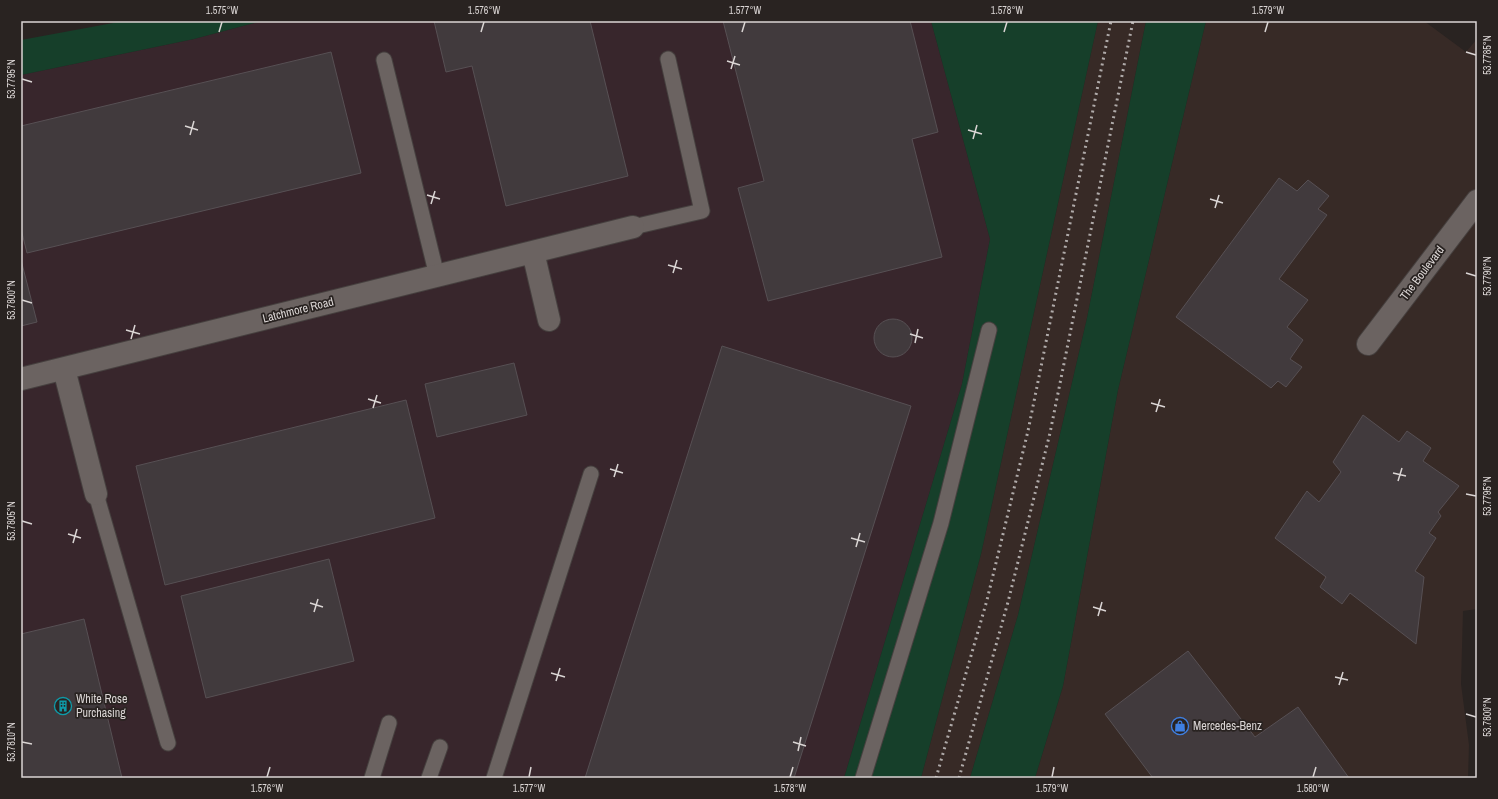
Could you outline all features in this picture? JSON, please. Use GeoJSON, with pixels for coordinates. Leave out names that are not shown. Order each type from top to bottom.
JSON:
{"type":"FeatureCollection","features":[{"type":"Feature","properties":{"kind":"street","name":"The Boulevard"},"geometry":{"type":"LineString","coordinates":[[1368,344],[1477,201]]}},
{"type":"Feature","properties":{"kind":"street","name":"Latchmore Road"},"geometry":{"type":"LineString","coordinates":[[21,379],[633,227]]}},
{"type":"Feature","properties":{"kind":"street"},"geometry":{"type":"LineString","coordinates":[[533,252],[549,320]]}},
{"type":"Feature","properties":{"kind":"street"},"geometry":{"type":"LineString","coordinates":[[64,369],[96,494]]}},
{"type":"Feature","properties":{"kind":"lane"},"geometry":{"type":"LineString","coordinates":[[633,227],[702,211],[668,59]]}},
{"type":"Feature","properties":{"kind":"lane"},"geometry":{"type":"LineString","coordinates":[[384,60],[437,276]]}},
{"type":"Feature","properties":{"kind":"lane"},"geometry":{"type":"LineString","coordinates":[[863,778],[940,523],[989,330]]}},
{"type":"Feature","properties":{"kind":"lane"},"geometry":{"type":"LineString","coordinates":[[494,778],[591,474]]}},
{"type":"Feature","properties":{"kind":"lane"},"geometry":{"type":"LineString","coordinates":[[96,494],[168,743]]}},
{"type":"Feature","properties":{"kind":"lane"},"geometry":{"type":"LineString","coordinates":[[372,778],[389,723]]}},
{"type":"Feature","properties":{"kind":"lane"},"geometry":{"type":"LineString","coordinates":[[429,778],[440,747]]}},
{"type":"Feature","properties":{"kind":"shaded area"},"geometry":{"type":"Polygon","coordinates":[[[262,21],[931,21],[990,239],[962,384],[844,778],[21,778],[21,75],[194,39],[262,21]]]}},
{"type":"Feature","properties":{"kind":"shaded area"},"geometry":{"type":"Polygon","coordinates":[[[1098,21],[1146,21],[1087,318],[1018,615],[970,778],[921,778],[981,554],[1098,21]]]}},
{"type":"Feature","properties":{"kind":"shaded area"},"geometry":{"type":"Polygon","coordinates":[[[1206,21],[1424,21],[1466,52],[1477,39],[1477,609],[1463,611],[1461,684],[1469,745],[1468,778],[1035,778],[1063,686],[1118,390],[1206,21]]]}},
{"type":"Feature","properties":{"kind":"green space"},"geometry":{"type":"Polygon","coordinates":[[[124,21],[262,21],[194,39],[21,75],[21,40],[124,21]]]}},
{"type":"Feature","properties":{"kind":"green space"},"geometry":{"type":"Polygon","coordinates":[[[931,21],[1098,21],[981,554],[921,778],[844,778],[962,384],[990,239],[931,21]]]}},
{"type":"Feature","properties":{"kind":"green space"},"geometry":{"type":"Polygon","coordinates":[[[1146,21],[1206,21],[1118,390],[1063,686],[1035,778],[970,778],[1018,615],[1087,318],[1146,21]]]}},
{"type":"Feature","properties":{"kind":"building"},"geometry":{"type":"Polygon","coordinates":[[[434,21],[590,21],[628,176],[506,206],[472,66],[446,72],[434,21]]]}},
{"type":"Feature","properties":{"kind":"building"},"geometry":{"type":"Polygon","coordinates":[[[723,21],[910,21],[938,132],[912,139],[942,257],[768,301],[738,188],[764,181],[723,21]]]}},
{"type":"Feature","properties":{"kind":"building"},"geometry":{"type":"Polygon","coordinates":[[[331,52],[361,173],[27,253],[21,229],[21,126],[331,52]]]}},
{"type":"Feature","properties":{"kind":"building"},"geometry":{"type":"Polygon","coordinates":[[[1279,178],[1297,191],[1308,180],[1329,196],[1318,209],[1327,215],[1279,279],[1308,300],[1287,327],[1303,340],[1290,359],[1302,367],[1286,387],[1278,381],[1271,388],[1176,317],[1279,178]]]}},
{"type":"Feature","properties":{"kind":"building"},"geometry":{"type":"Polygon","coordinates":[[[21,260],[37,322],[21,326],[21,260]]]}},
{"type":"Feature","properties":{"kind":"building"},"geometry":{"type":"Polygon","coordinates":[[[889,319],[897,319],[907,324],[911,331],[911,345],[907,352],[897,357],[889,357],[879,352],[877,349],[874,342],[874,334],[879,324],[882,322],[889,319]]]}},
{"type":"Feature","properties":{"kind":"building"},"geometry":{"type":"Polygon","coordinates":[[[722,346],[911,406],[794,778],[585,778],[722,346]]]}},
{"type":"Feature","properties":{"kind":"building"},"geometry":{"type":"Polygon","coordinates":[[[514,363],[527,415],[437,437],[425,384],[514,363]]]}},
{"type":"Feature","properties":{"kind":"building"},"geometry":{"type":"Polygon","coordinates":[[[406,400],[435,518],[165,585],[136,466],[406,400]]]}},
{"type":"Feature","properties":{"kind":"building"},"geometry":{"type":"Polygon","coordinates":[[[1363,415],[1399,442],[1407,431],[1431,448],[1423,461],[1459,486],[1438,512],[1441,516],[1429,533],[1436,538],[1415,571],[1424,577],[1416,644],[1350,593],[1342,604],[1320,587],[1326,577],[1275,538],[1307,491],[1319,502],[1341,472],[1333,462],[1363,415]]]}},
{"type":"Feature","properties":{"kind":"building"},"geometry":{"type":"Polygon","coordinates":[[[329,559],[354,661],[206,698],[181,596],[329,559]]]}},
{"type":"Feature","properties":{"kind":"building","name":"White Rose Purchasing"},"geometry":{"type":"Polygon","coordinates":[[[84,619],[122,778],[21,778],[21,634],[84,619]]]}},
{"type":"Feature","properties":{"kind":"building","name":"Mercedes-Benz"},"geometry":{"type":"Polygon","coordinates":[[[1188,651],[1255,737],[1298,707],[1349,778],[1153,778],[1105,714],[1188,651]]]}},
{"type":"Feature","properties":{"kind":"railway"},"geometry":{"type":"LineString","coordinates":[[936,778],[987,600],[1028,431],[1111,21]]}},
{"type":"Feature","properties":{"kind":"railway"},"geometry":{"type":"LineString","coordinates":[[959,778],[1008,602],[1050,433],[1133,21]]}},
{"type":"Feature","properties":{"kind":"place","name":"White Rose Purchasing"},"geometry":{"type":"Point","coordinates":[63,706]}},
{"type":"Feature","properties":{"kind":"place","name":"Mercedes-Benz"},"geometry":{"type":"Point","coordinates":[1180,726]}}]}
